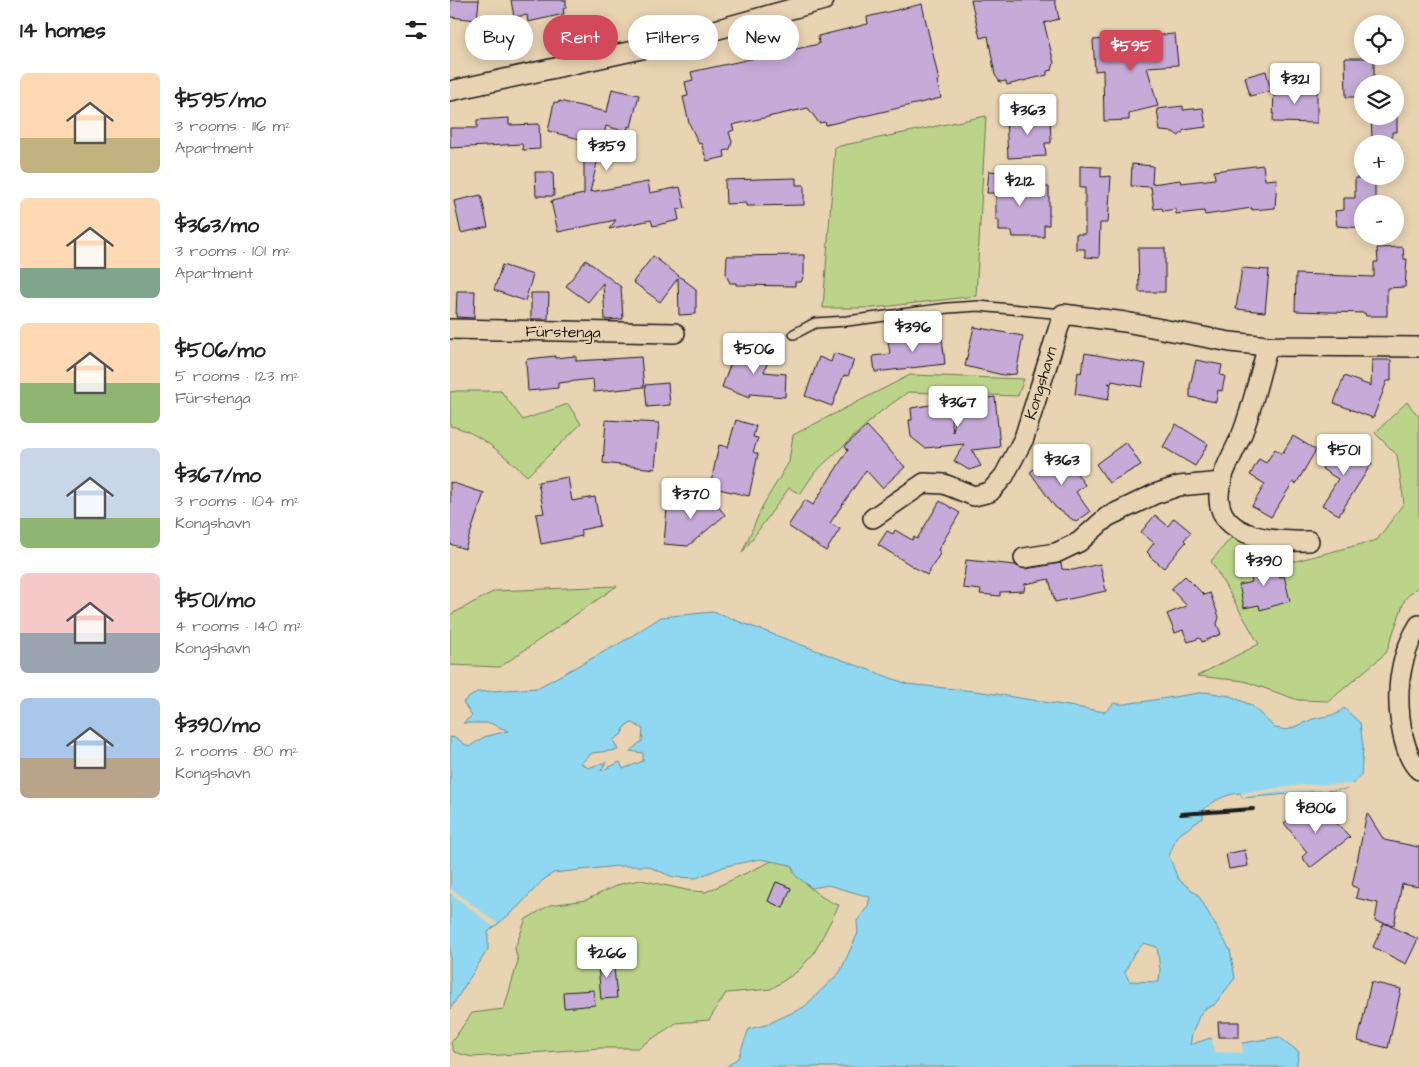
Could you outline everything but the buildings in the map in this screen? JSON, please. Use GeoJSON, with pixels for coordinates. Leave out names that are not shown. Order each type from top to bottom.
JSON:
{"type":"FeatureCollection","features":[{"type":"Feature","properties":{"kind":"street"},"geometry":{"type":"LineString","coordinates":[[450,91],[660,45],[824,0]]}},
{"type":"Feature","properties":{"kind":"street"},"geometry":{"type":"LineString","coordinates":[[1063,314],[1125,322],[1230,342],[1268,346],[1419,347]]}},
{"type":"Feature","properties":{"kind":"street","name":"Kongshavn"},"geometry":{"type":"LineString","coordinates":[[873,518],[924,483],[944,484],[974,496],[990,492],[1004,476],[1024,438],[1063,314]]}},
{"type":"Feature","properties":{"kind":"street","name":"Fürstenga"},"geometry":{"type":"LineString","coordinates":[[450,329],[675,333]]}},
{"type":"Feature","properties":{"kind":"street"},"geometry":{"type":"LineString","coordinates":[[1268,346],[1242,432],[1222,482],[1220,502],[1226,520],[1252,535],[1282,542],[1310,541]]}},
{"type":"Feature","properties":{"kind":"street"},"geometry":{"type":"LineString","coordinates":[[1024,558],[1056,553],[1079,542],[1107,517],[1155,494],[1179,486],[1222,482]]}},
{"type":"Feature","properties":{"kind":"street"},"geometry":{"type":"LineString","coordinates":[[1419,625],[1405,654],[1398,689],[1398,713],[1405,743],[1414,765],[1419,770]]}},
{"type":"Feature","properties":{"kind":"lane"},"geometry":{"type":"LineString","coordinates":[[794,334],[815,323],[847,321],[948,308],[978,306],[1063,314]]}},
{"type":"Feature","properties":{"kind":"green space"},"geometry":{"type":"Polygon","coordinates":[[[986,116],[976,296],[873,308],[823,308],[835,147],[986,116]]]}},
{"type":"Feature","properties":{"kind":"green space"},"geometry":{"type":"Polygon","coordinates":[[[910,375],[1024,379],[1018,396],[908,392],[879,413],[815,472],[800,494],[789,488],[742,553],[763,505],[789,462],[793,435],[910,375]]]}},
{"type":"Feature","properties":{"kind":"green space"},"geometry":{"type":"Polygon","coordinates":[[[501,391],[523,420],[568,404],[581,424],[527,476],[501,453],[481,439],[471,433],[450,426],[450,392],[501,391]]]}},
{"type":"Feature","properties":{"kind":"green space"},"geometry":{"type":"Polygon","coordinates":[[[1407,402],[1419,417],[1419,585],[1405,599],[1386,653],[1329,701],[1298,700],[1244,681],[1197,676],[1259,644],[1211,561],[1232,537],[1296,561],[1377,540],[1404,503],[1397,455],[1375,433],[1407,402]]]}},
{"type":"Feature","properties":{"kind":"green space"},"geometry":{"type":"Polygon","coordinates":[[[617,586],[500,667],[450,665],[450,615],[495,591],[617,586]]]}},
{"type":"Feature","properties":{"kind":"green space"},"geometry":{"type":"Polygon","coordinates":[[[774,860],[791,865],[799,877],[812,889],[839,905],[814,953],[798,971],[771,989],[726,993],[709,1020],[676,1023],[638,1048],[601,1048],[472,1057],[454,1052],[451,1043],[472,1013],[504,1009],[518,961],[515,948],[526,919],[550,905],[586,900],[620,884],[641,880],[691,891],[706,892],[774,860]],[[776,882],[768,901],[783,908],[791,888],[776,882]]]}},
{"type":"Feature","properties":{"kind":"water"},"geometry":{"type":"Polygon","coordinates":[[[713,612],[907,684],[983,692],[1105,712],[1114,703],[1128,704],[1206,692],[1230,696],[1251,705],[1275,728],[1287,730],[1313,719],[1337,714],[1344,708],[1360,723],[1363,747],[1361,775],[1348,789],[1242,798],[1241,793],[1225,796],[1203,810],[1203,818],[1177,836],[1169,856],[1178,879],[1198,895],[1230,950],[1235,978],[1214,1005],[1203,1010],[1192,1034],[1190,1045],[1210,1038],[1214,1041],[1243,1043],[1279,1037],[1299,1052],[1296,1067],[726,1067],[738,1058],[749,1029],[766,1025],[804,1007],[840,972],[858,933],[857,921],[868,906],[870,897],[828,885],[812,888],[796,876],[791,865],[760,859],[726,866],[696,878],[673,877],[647,866],[618,866],[553,873],[542,881],[517,908],[488,932],[488,949],[450,1009],[450,737],[456,738],[469,747],[484,737],[508,731],[490,723],[463,723],[472,716],[463,702],[477,692],[537,688],[624,641],[661,617],[713,612]],[[633,723],[626,725],[621,735],[613,740],[618,750],[592,753],[581,763],[588,768],[606,762],[601,771],[620,762],[623,769],[643,761],[643,753],[630,751],[642,741],[643,729],[633,723]],[[1144,943],[1133,955],[1125,972],[1129,981],[1159,982],[1160,969],[1157,947],[1144,943]]]}},
{"type":"Feature","properties":{"kind":"pier"},"geometry":{"type":"Polygon","coordinates":[[[1356,784],[1351,789],[1291,791],[1242,797],[1241,793],[1302,785],[1356,784]]]}},
{"type":"Feature","properties":{"kind":"pier"},"geometry":{"type":"Polygon","coordinates":[[[450,888],[497,923],[494,927],[450,893],[450,888]]]}},
{"type":"Feature","properties":{"kind":"pier"},"geometry":{"type":"Polygon","coordinates":[[[1212,1038],[1239,1041],[1242,1043],[1243,1053],[1214,1052],[1212,1038]]]}},
{"type":"Feature","properties":{"kind":"railway"},"geometry":{"type":"LineString","coordinates":[[1181,814],[1253,809]]}}]}
